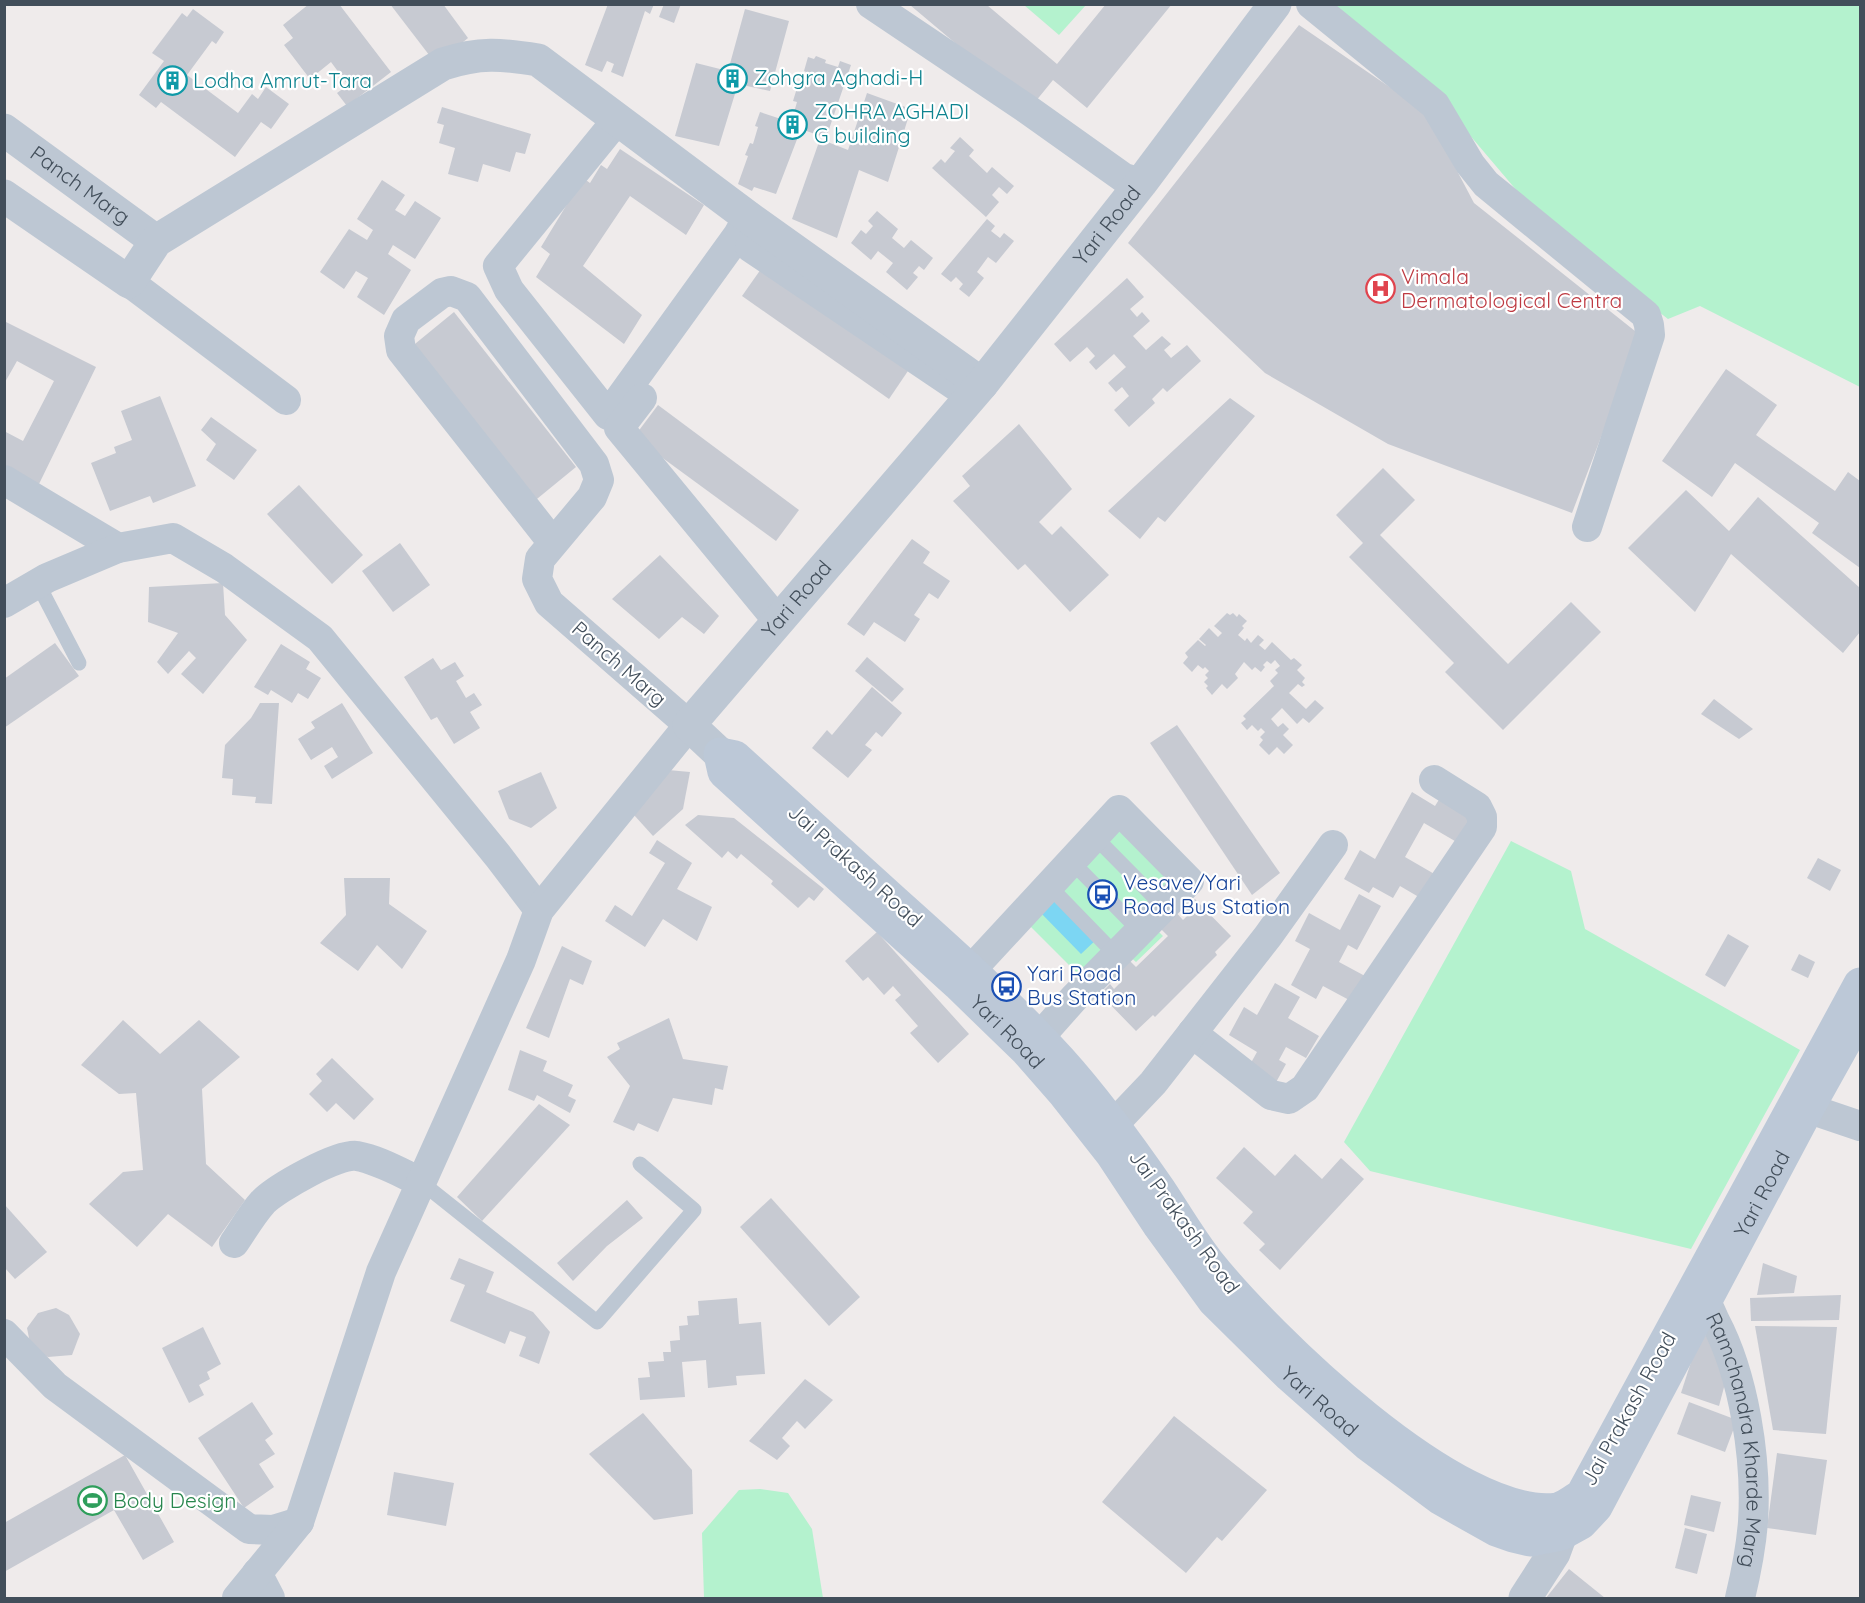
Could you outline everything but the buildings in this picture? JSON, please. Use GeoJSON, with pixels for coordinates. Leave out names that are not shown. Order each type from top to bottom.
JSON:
{"type":"FeatureCollection","features":[{"type":"Feature","properties":{"kind":"main road","name":"Jai Prakash Road"},"geometry":{"type":"LineString","coordinates":[[720,753],[735,757],[1033,1044],[1060,1060],[1113,1125],[1207,1260],[1256,1317],[1315,1375],[1383,1431],[1450,1476],[1491,1496],[1560,1522],[1582,1495],[1698,1298],[1802,1106],[1860,984]]}},
{"type":"Feature","properties":{"kind":"main road"},"geometry":{"type":"LineString","coordinates":[[1802,1106],[1860,1015]]}},
{"type":"Feature","properties":{"kind":"main road","name":"Yari Road"},"geometry":{"type":"LineString","coordinates":[[1033,1044],[1063,1092],[1111,1153],[1158,1224],[1214,1301],[1290,1376],[1367,1444],[1441,1499],[1496,1530],[1530,1540],[1560,1522]]}},
{"type":"Feature","properties":{"kind":"street"},"geometry":{"type":"LineString","coordinates":[[871,4],[1027,109],[1124,178],[1141,183]]}},
{"type":"Feature","properties":{"kind":"street","name":"Yari Road"},"geometry":{"type":"LineString","coordinates":[[689,725],[977,390],[1141,183],[1275,4]]}},
{"type":"Feature","properties":{"kind":"street"},"geometry":{"type":"LineString","coordinates":[[1311,4],[1435,105],[1470,164],[1486,184],[1646,315],[1650,335],[1587,527]]}},
{"type":"Feature","properties":{"kind":"street"},"geometry":{"type":"LineString","coordinates":[[129,282],[156,241],[443,64],[469,56],[504,54],[538,60],[617,120],[753,231],[977,390]]}},
{"type":"Feature","properties":{"kind":"street"},"geometry":{"type":"LineString","coordinates":[[617,120],[498,266],[509,290],[608,415],[731,244],[753,231]]}},
{"type":"Feature","properties":{"kind":"street","name":"Panch Marg"},"geometry":{"type":"LineString","coordinates":[[4,130],[156,241]]}},
{"type":"Feature","properties":{"kind":"street"},"geometry":{"type":"LineString","coordinates":[[4,196],[129,282],[286,400]]}},
{"type":"Feature","properties":{"kind":"street"},"geometry":{"type":"LineString","coordinates":[[753,231],[619,429],[778,621]]}},
{"type":"Feature","properties":{"kind":"street"},"geometry":{"type":"LineString","coordinates":[[451,291],[467,297],[594,464],[599,480],[592,497],[553,543],[401,350],[399,336],[406,320],[442,293],[451,291]]}},
{"type":"Feature","properties":{"kind":"street"},"geometry":{"type":"LineString","coordinates":[[4,480],[118,548]]}},
{"type":"Feature","properties":{"kind":"street"},"geometry":{"type":"LineString","coordinates":[[4,603],[38,584],[118,548],[173,538],[224,568],[320,638],[540,910]]}},
{"type":"Feature","properties":{"kind":"street","name":"Panch Marg"},"geometry":{"type":"LineString","coordinates":[[553,543],[540,559],[537,579],[549,603],[689,725]]}},
{"type":"Feature","properties":{"kind":"street"},"geometry":{"type":"LineString","coordinates":[[237,1599],[263,1586],[299,1522],[381,1272],[521,960],[540,910],[689,725],[720,753]]}},
{"type":"Feature","properties":{"kind":"street"},"geometry":{"type":"LineString","coordinates":[[1191,1033],[1271,1095],[1289,1099],[1305,1088],[1482,827],[1482,817],[1477,807],[1434,780]]}},
{"type":"Feature","properties":{"kind":"street"},"geometry":{"type":"LineString","coordinates":[[964,977],[1119,810],[1189,881],[1033,1044]]}},
{"type":"Feature","properties":{"kind":"street"},"geometry":{"type":"LineString","coordinates":[[1113,1125],[1153,1083],[1268,936],[1333,845]]}},
{"type":"Feature","properties":{"kind":"street"},"geometry":{"type":"LineString","coordinates":[[1802,1106],[1860,1126]]}},
{"type":"Feature","properties":{"kind":"street"},"geometry":{"type":"LineString","coordinates":[[234,1244],[264,1202],[295,1180],[322,1165],[355,1156],[388,1167],[421,1182]]}},
{"type":"Feature","properties":{"kind":"street","name":"Ramchandra Kharde Marg"},"geometry":{"type":"LineString","coordinates":[[1698,1298],[1728,1349],[1740,1388],[1752,1470],[1753,1521],[1747,1573],[1740,1599]]}},
{"type":"Feature","properties":{"kind":"street"},"geometry":{"type":"LineString","coordinates":[[4,1334],[55,1386],[249,1529],[273,1530],[299,1522]]}},
{"type":"Feature","properties":{"kind":"street"},"geometry":{"type":"LineString","coordinates":[[1526,1599],[1554,1553],[1560,1522]]}},
{"type":"Feature","properties":{"kind":"lane"},"geometry":{"type":"LineString","coordinates":[[38,584],[79,663]]}},
{"type":"Feature","properties":{"kind":"lane"},"geometry":{"type":"LineString","coordinates":[[1071,861],[1140,931]]}},
{"type":"Feature","properties":{"kind":"lane"},"geometry":{"type":"LineString","coordinates":[[1049,886],[1116,955]]}},
{"type":"Feature","properties":{"kind":"lane"},"geometry":{"type":"LineString","coordinates":[[421,1182],[597,1322],[694,1210],[640,1164]]}},
{"type":"Feature","properties":{"kind":"green space"},"geometry":{"type":"Polygon","coordinates":[[[1318,4],[1860,5],[1860,387],[1700,306],[1668,319],[1546,225],[1423,80],[1318,4]]]}},
{"type":"Feature","properties":{"kind":"green space"},"geometry":{"type":"Polygon","coordinates":[[[1024,5],[1086,5],[1059,35],[1024,5]]]}},
{"type":"Feature","properties":{"kind":"green space"},"geometry":{"type":"Polygon","coordinates":[[[1118,829],[1183,895],[1153,926],[1163,936],[1136,962],[1126,953],[1091,987],[1026,922],[1118,829]]]}},
{"type":"Feature","properties":{"kind":"green space"},"geometry":{"type":"Polygon","coordinates":[[[1511,841],[1571,871],[1585,929],[1800,1050],[1691,1249],[1370,1171],[1344,1142],[1511,841]]]}},
{"type":"Feature","properties":{"kind":"green space"},"geometry":{"type":"Polygon","coordinates":[[[760,1489],[788,1493],[812,1529],[823,1598],[704,1598],[702,1533],[739,1490],[760,1489]]]}},
{"type":"Feature","properties":{"kind":"water"},"geometry":{"type":"Polygon","coordinates":[[[1055,893],[1099,937],[1081,954],[1038,910],[1055,893]]]}},
{"type":"Feature","properties":{"kind":"place","name":"Zohgra Aghadi-H"},"geometry":{"type":"Point","coordinates":[733,78]}},
{"type":"Feature","properties":{"kind":"place","name":"Lodha Amrut-Tara"},"geometry":{"type":"Point","coordinates":[172,81]}},
{"type":"Feature","properties":{"kind":"place","name":"ZOHRA AGHADI G building"},"geometry":{"type":"Point","coordinates":[793,124]}},
{"type":"Feature","properties":{"kind":"place","name":"Vimala Dermatological Centra"},"geometry":{"type":"Point","coordinates":[1380,289]}},
{"type":"Feature","properties":{"kind":"place","name":"Vesave/Yari Road Bus Station"},"geometry":{"type":"Point","coordinates":[1102,895]}},
{"type":"Feature","properties":{"kind":"place","name":"Yari Road Bus Station"},"geometry":{"type":"Point","coordinates":[1006,986]}},
{"type":"Feature","properties":{"kind":"place","name":"Body Design"},"geometry":{"type":"Point","coordinates":[92,1501]}}]}
